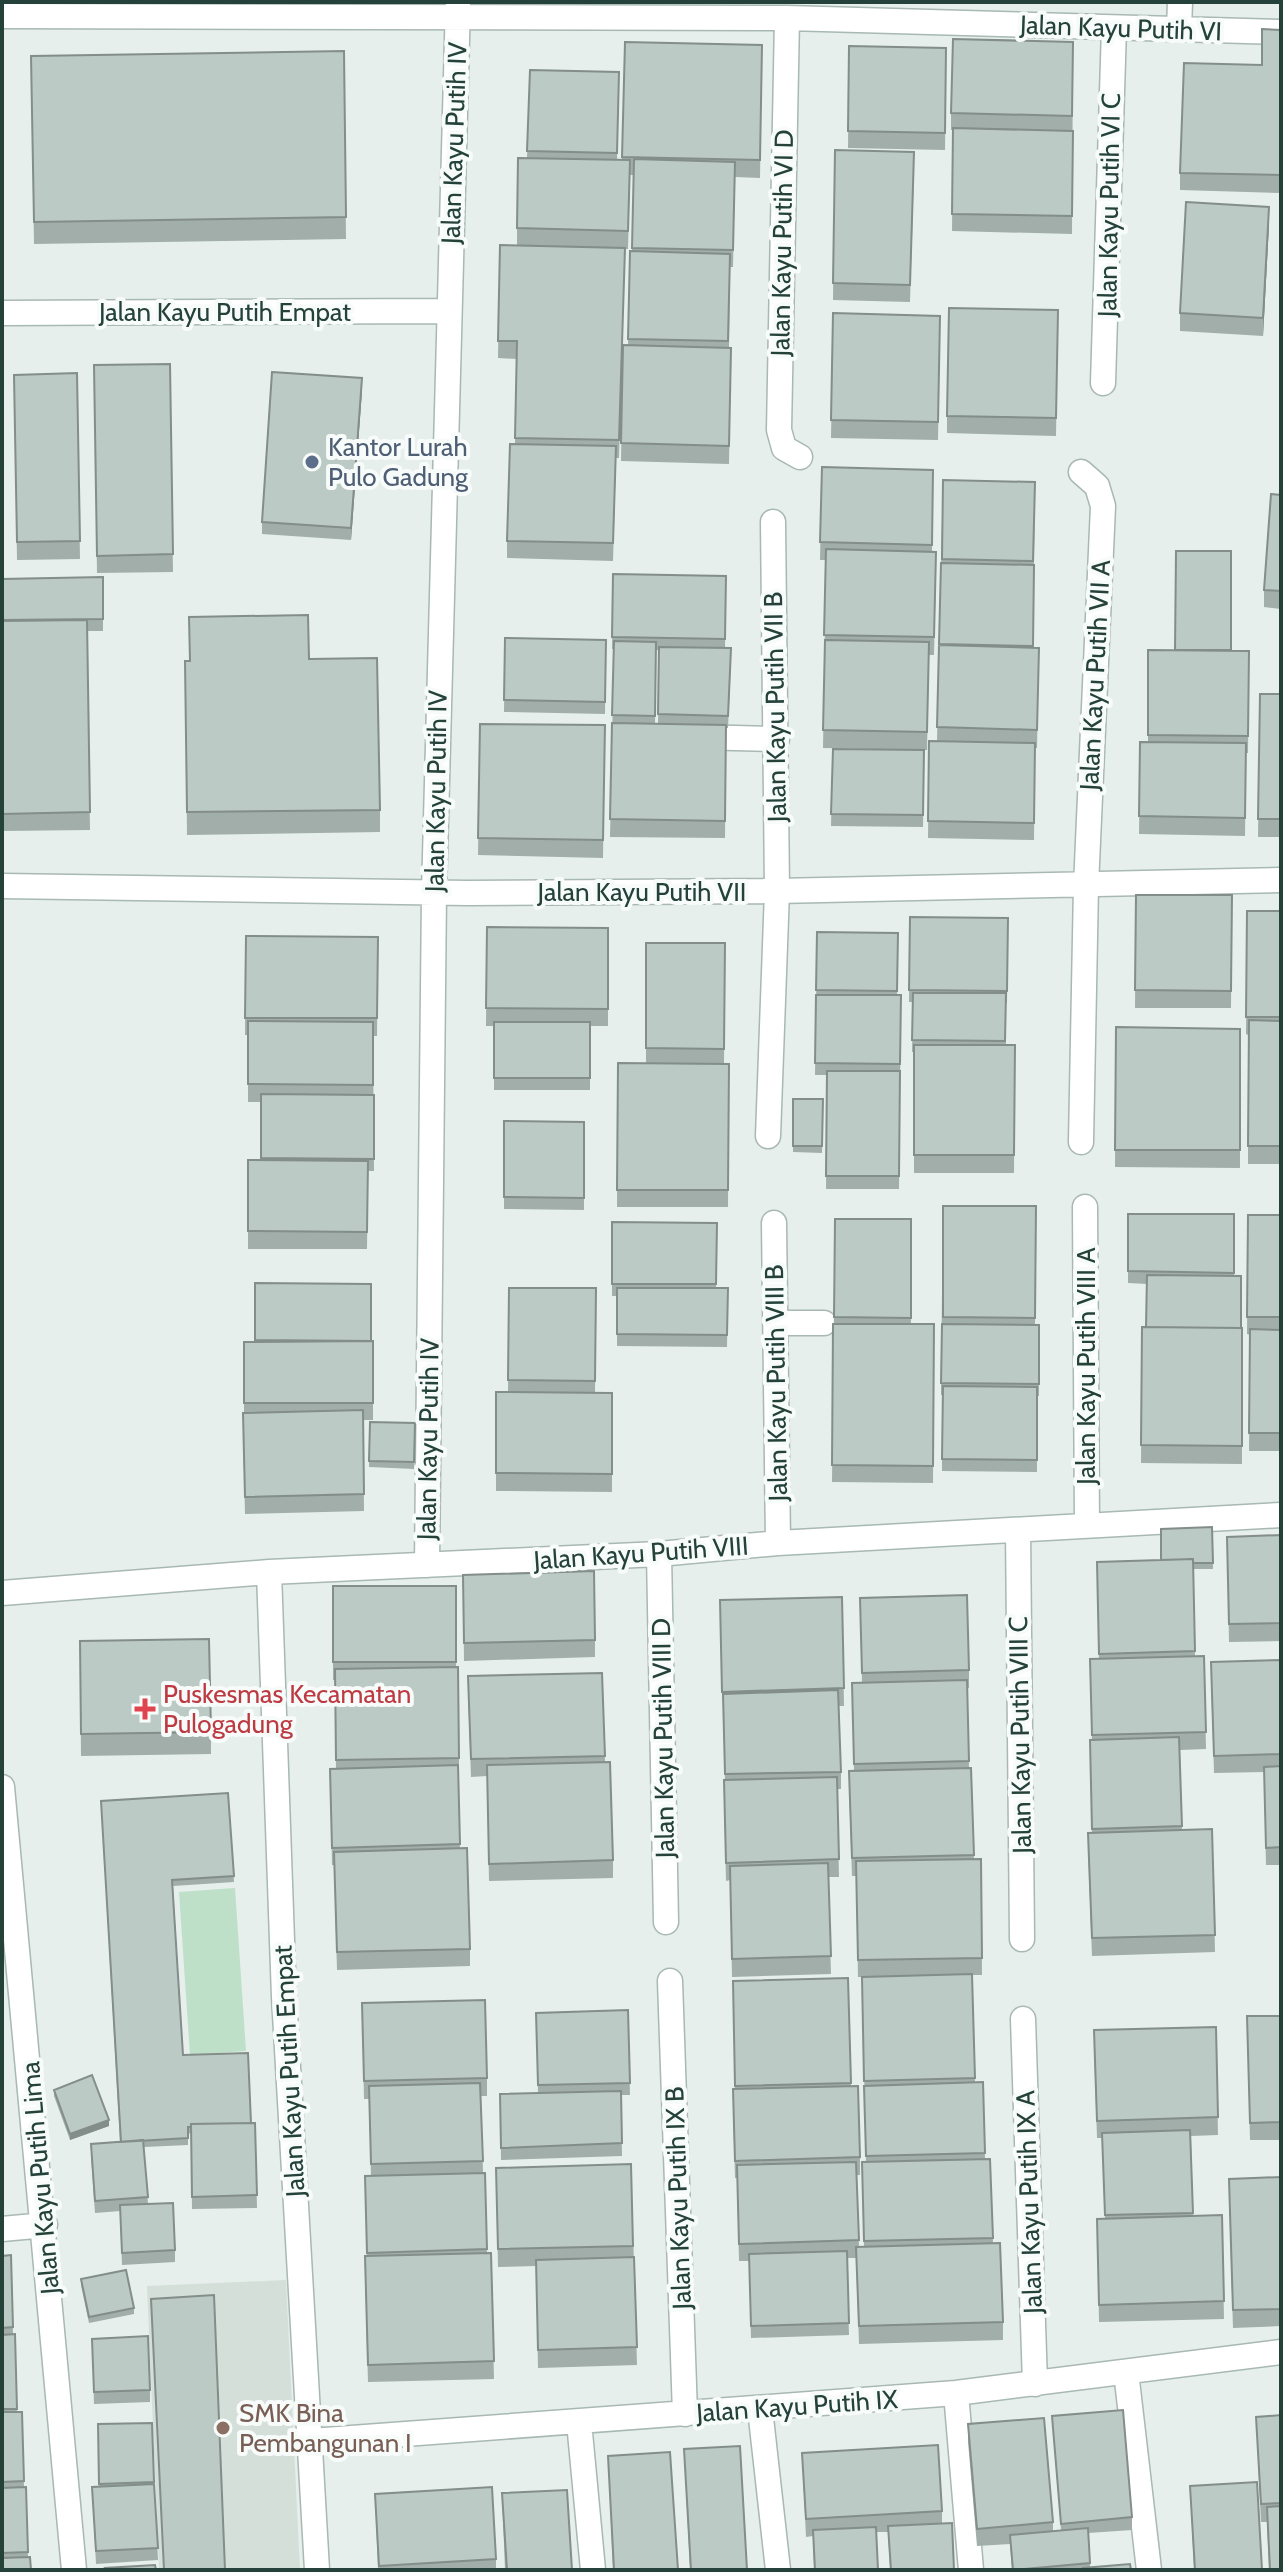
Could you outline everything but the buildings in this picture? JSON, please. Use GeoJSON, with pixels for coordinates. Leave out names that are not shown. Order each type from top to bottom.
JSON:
{"type":"FeatureCollection","features":[{"type":"Feature","properties":{"kind":"street"},"geometry":{"type":"LineString","coordinates":[[1179,29],[1180,2]]}},
{"type":"Feature","properties":{"kind":"street","name":"Jalan Kayu Putih VI"},"geometry":{"type":"LineString","coordinates":[[2,16],[140,9],[458,9],[787,18],[834,10],[1114,28],[1281,32]]}},
{"type":"Feature","properties":{"kind":"street","name":"Jalan Kayu Putih IV"},"geometry":{"type":"LineString","coordinates":[[427,1565],[434,893],[458,9]]}},
{"type":"Feature","properties":{"kind":"street","name":"Jalan Kayu Putih VI D"},"geometry":{"type":"LineString","coordinates":[[787,18],[779,430],[784,448],[800,457]]}},
{"type":"Feature","properties":{"kind":"street","name":"Jalan Kayu Putih VI C"},"geometry":{"type":"LineString","coordinates":[[1103,383],[1114,28]]}},
{"type":"Feature","properties":{"kind":"street","name":"Jalan Kayu Putih Empat"},"geometry":{"type":"LineString","coordinates":[[2,313],[449,311]]}},
{"type":"Feature","properties":{"kind":"street","name":"Jalan Kayu Putih VII A"},"geometry":{"type":"LineString","coordinates":[[1081,472],[1097,486],[1103,506],[1086,886],[1081,1142]]}},
{"type":"Feature","properties":{"kind":"street","name":"Jalan Kayu Putih VII B"},"geometry":{"type":"LineString","coordinates":[[768,1136],[777,891],[773,522]]}},
{"type":"Feature","properties":{"kind":"street"},"geometry":{"type":"LineString","coordinates":[[676,737],[777,739]]}},
{"type":"Feature","properties":{"kind":"street","name":"Jalan Kayu Putih VII"},"geometry":{"type":"LineString","coordinates":[[2,886],[434,893],[777,891],[1281,880]]}},
{"type":"Feature","properties":{"kind":"street","name":"Jalan Kayu Putih VIII A"},"geometry":{"type":"LineString","coordinates":[[1085,1207],[1087,1525]]}},
{"type":"Feature","properties":{"kind":"street","name":"Jalan Kayu Putih VIII B"},"geometry":{"type":"LineString","coordinates":[[774,1223],[778,1543]]}},
{"type":"Feature","properties":{"kind":"street"},"geometry":{"type":"LineString","coordinates":[[776,1323],[824,1323]]}},
{"type":"Feature","properties":{"kind":"street","name":"Jalan Kayu Putih VIII"},"geometry":{"type":"LineString","coordinates":[[2,1593],[269,1572],[659,1554],[778,1543],[1281,1515]]}},
{"type":"Feature","properties":{"kind":"street","name":"Jalan Kayu Putih VIII C"},"geometry":{"type":"LineString","coordinates":[[1018,1530],[1022,1939]]}},
{"type":"Feature","properties":{"kind":"street","name":"Jalan Kayu Putih VIII D"},"geometry":{"type":"LineString","coordinates":[[659,1554],[666,1922]]}},
{"type":"Feature","properties":{"kind":"street","name":"Jalan Kayu Putih Empat"},"geometry":{"type":"LineString","coordinates":[[269,1572],[284,1997],[317,2570]]}},
{"type":"Feature","properties":{"kind":"street","name":"Jalan Kayu Putih Lima"},"geometry":{"type":"LineString","coordinates":[[2,1787],[45,2225],[74,2570]]}},
{"type":"Feature","properties":{"kind":"street","name":"Jalan Kayu Putih IX B"},"geometry":{"type":"LineString","coordinates":[[670,1981],[685,2414]]}},
{"type":"Feature","properties":{"kind":"street","name":"Jalan Kayu Putih IX A"},"geometry":{"type":"LineString","coordinates":[[1023,2019],[1035,2384]]}},
{"type":"Feature","properties":{"kind":"street"},"geometry":{"type":"LineString","coordinates":[[2,2229],[45,2225]]}},
{"type":"Feature","properties":{"kind":"street","name":"Jalan Kayu Putih IX"},"geometry":{"type":"LineString","coordinates":[[311,2441],[956,2393],[1281,2352]]}},
{"type":"Feature","properties":{"kind":"street"},"geometry":{"type":"LineString","coordinates":[[1126,2372],[1149,2570]]}},
{"type":"Feature","properties":{"kind":"street"},"geometry":{"type":"LineString","coordinates":[[956,2393],[971,2570]]}},
{"type":"Feature","properties":{"kind":"street"},"geometry":{"type":"LineString","coordinates":[[760,2409],[778,2570]]}},
{"type":"Feature","properties":{"kind":"street"},"geometry":{"type":"LineString","coordinates":[[579,2422],[593,2570]]}},
{"type":"Feature","properties":{"kind":"shaded area","name":"SMK Bina Pembangunan I"},"geometry":{"type":"Polygon","coordinates":[[[286,2280],[300,2570],[159,2570],[147,2286],[286,2280]]]}},
{"type":"Feature","properties":{"kind":"green space"},"geometry":{"type":"Polygon","coordinates":[[[235,1888],[246,2051],[190,2055],[179,1892],[235,1888]]]}},
{"type":"Feature","properties":{"kind":"place","name":"Kantor Lurah Pulo Gadung"},"geometry":{"type":"Point","coordinates":[312,462]}},
{"type":"Feature","properties":{"kind":"place","name":"Puskesmas Kecamatan Pulogadung"},"geometry":{"type":"Point","coordinates":[145,1709]}},
{"type":"Feature","properties":{"kind":"place","name":"SMK Bina Pembangunan I"},"geometry":{"type":"Point","coordinates":[223,2428]}}]}
